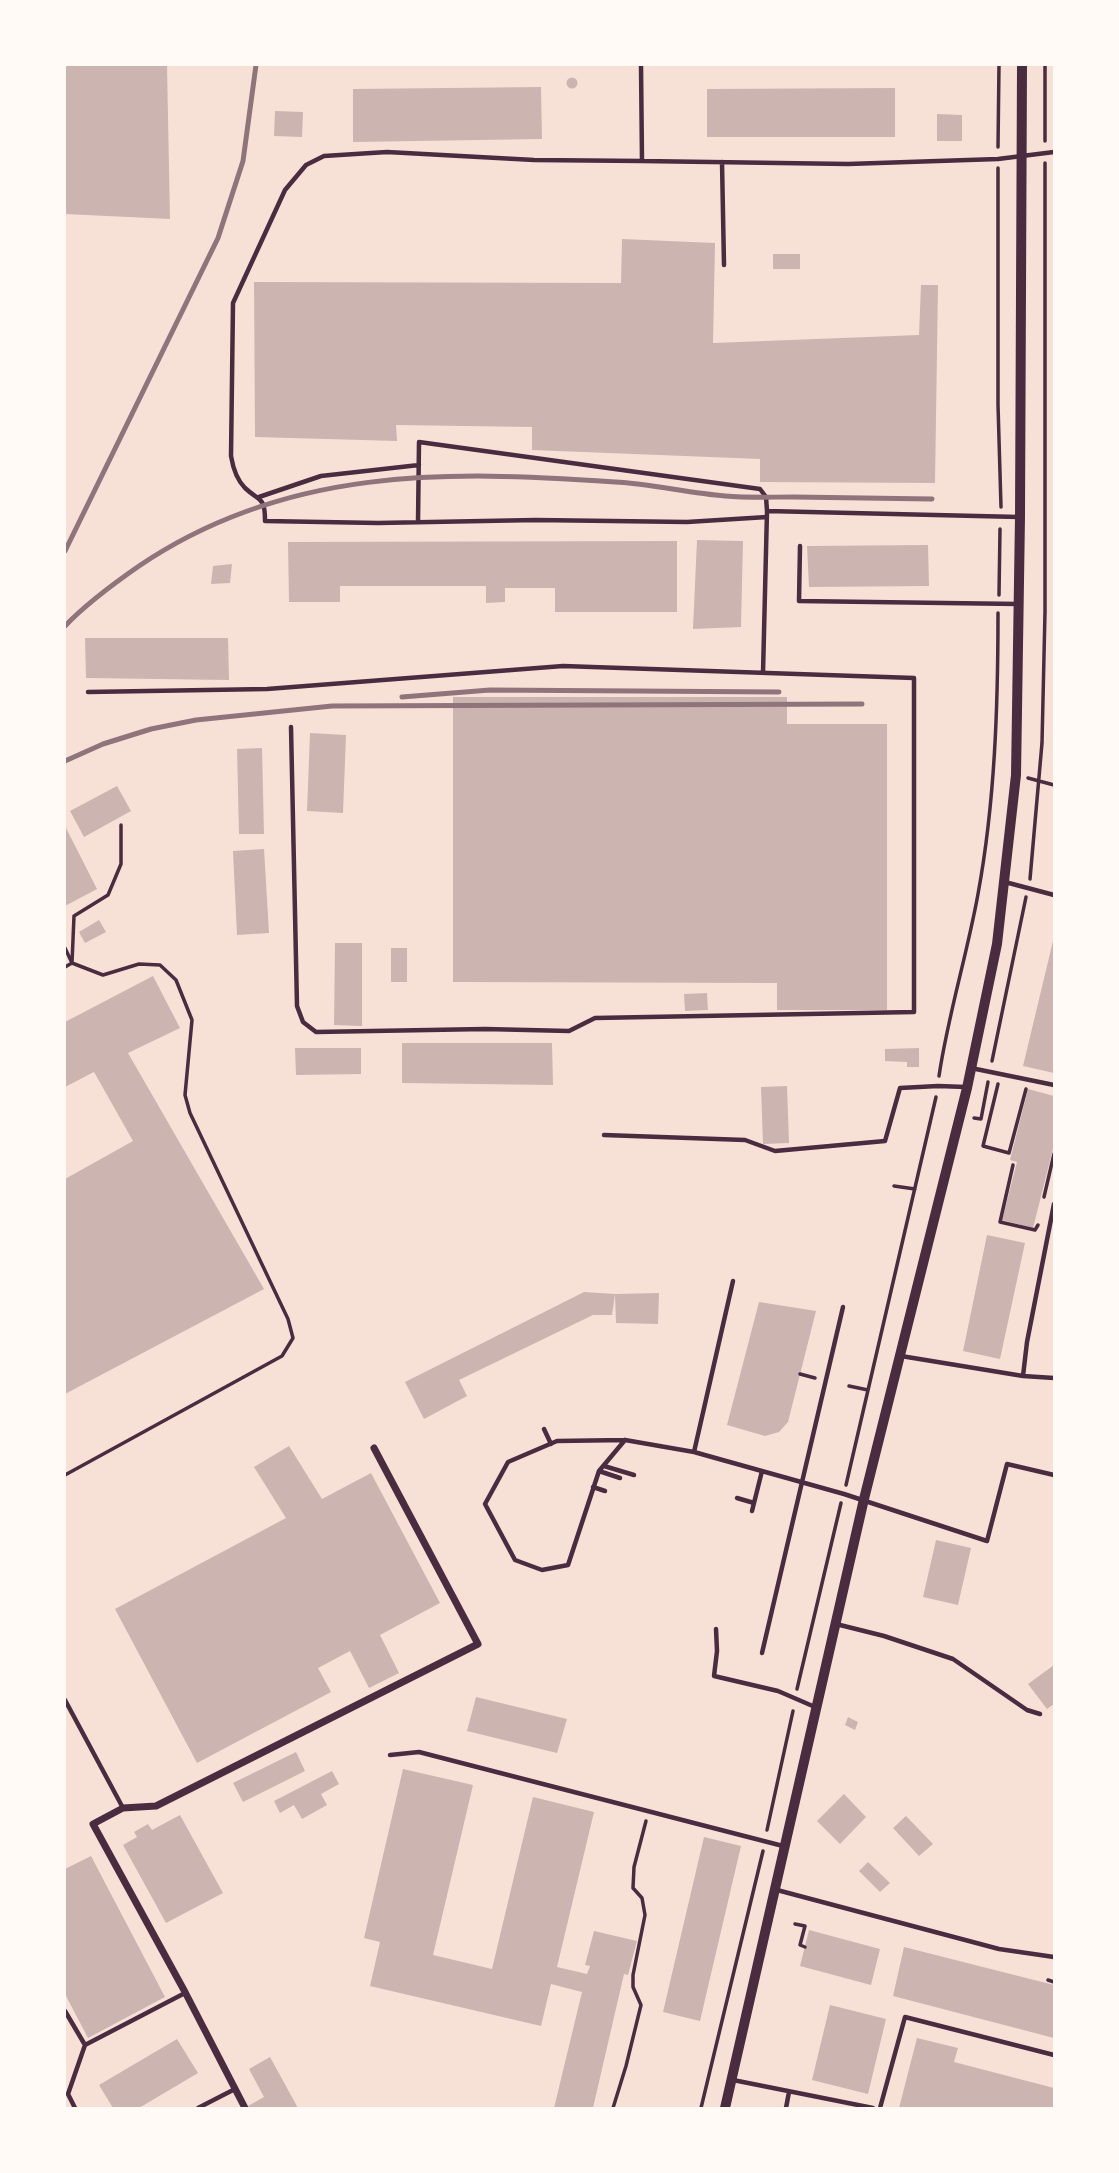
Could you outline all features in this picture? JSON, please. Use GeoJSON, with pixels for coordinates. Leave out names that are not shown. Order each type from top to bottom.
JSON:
{"type":"FeatureCollection","features":[{"type":"Feature","properties":{"kind":"street"},"geometry":{"type":"LineString","coordinates":[[725,2108],[787,1847],[864,1499],[967,1087],[996,944],[1016,775],[1022,65]]}},
{"type":"Feature","properties":{"kind":"street"},"geometry":{"type":"LineString","coordinates":[[245,2108],[93,1824],[123,1808],[156,1806],[478,1644],[374,1448]]}},
{"type":"Feature","properties":{"kind":"lane"},"geometry":{"type":"LineString","coordinates":[[641,65],[642,161]]}},
{"type":"Feature","properties":{"kind":"lane"},"geometry":{"type":"LineString","coordinates":[[1020,517],[767,514],[687,522],[265,521],[264,504],[238,480],[231,456],[233,303],[285,190],[306,165],[324,156],[387,152],[534,160],[848,163],[1022,156],[1054,152]]}},
{"type":"Feature","properties":{"kind":"lane"},"geometry":{"type":"LineString","coordinates":[[722,162],[724,265]]}},
{"type":"Feature","properties":{"kind":"lane"},"geometry":{"type":"LineString","coordinates":[[418,522],[419,442],[760,489],[766,497],[767,514],[763,673]]}},
{"type":"Feature","properties":{"kind":"lane"},"geometry":{"type":"LineString","coordinates":[[259,497],[321,476],[419,465]]}},
{"type":"Feature","properties":{"kind":"lane"},"geometry":{"type":"LineString","coordinates":[[800,546],[799,601],[999,605],[1019,603]]}},
{"type":"Feature","properties":{"kind":"lane"},"geometry":{"type":"LineString","coordinates":[[88,692],[267,689],[563,666],[914,678],[914,1012],[595,1018],[569,1031],[485,1028],[316,1032],[303,1022],[297,1006],[291,727]]}},
{"type":"Feature","properties":{"kind":"lane"},"geometry":{"type":"LineString","coordinates":[[1005,882],[1054,895]]}},
{"type":"Feature","properties":{"kind":"lane"},"geometry":{"type":"LineString","coordinates":[[970,1068],[1054,1085]]}},
{"type":"Feature","properties":{"kind":"lane"},"geometry":{"type":"LineString","coordinates":[[604,1135],[745,1140],[775,1151],[885,1141],[900,1087],[967,1087]]}},
{"type":"Feature","properties":{"kind":"lane"},"geometry":{"type":"LineString","coordinates":[[1023,1376],[1029,1329],[1054,1204]]}},
{"type":"Feature","properties":{"kind":"lane"},"geometry":{"type":"LineString","coordinates":[[694,1452],[733,1280]]}},
{"type":"Feature","properties":{"kind":"lane"},"geometry":{"type":"LineString","coordinates":[[762,1653],[842,1307]]}},
{"type":"Feature","properties":{"kind":"lane"},"geometry":{"type":"LineString","coordinates":[[900,1355],[1023,1376],[1054,1378]]}},
{"type":"Feature","properties":{"kind":"lane"},"geometry":{"type":"LineString","coordinates":[[544,1429],[551,1444]]}},
{"type":"Feature","properties":{"kind":"lane"},"geometry":{"type":"LineString","coordinates":[[625,1440],[599,1471],[568,1565],[542,1570],[515,1560],[485,1504],[508,1462],[557,1441],[625,1440],[694,1452],[864,1499],[987,1541],[1007,1464],[1054,1475]]}},
{"type":"Feature","properties":{"kind":"lane"},"geometry":{"type":"LineString","coordinates":[[604,1466],[634,1475]]}},
{"type":"Feature","properties":{"kind":"lane"},"geometry":{"type":"LineString","coordinates":[[599,1471],[620,1478]]}},
{"type":"Feature","properties":{"kind":"lane"},"geometry":{"type":"LineString","coordinates":[[752,1511],[762,1471]]}},
{"type":"Feature","properties":{"kind":"lane"},"geometry":{"type":"LineString","coordinates":[[593,1487],[605,1491]]}},
{"type":"Feature","properties":{"kind":"lane"},"geometry":{"type":"LineString","coordinates":[[737,1498],[754,1503]]}},
{"type":"Feature","properties":{"kind":"lane"},"geometry":{"type":"LineString","coordinates":[[836,1624],[884,1636],[953,1659],[1027,1710],[1041,1714]]}},
{"type":"Feature","properties":{"kind":"lane"},"geometry":{"type":"LineString","coordinates":[[716,1629],[714,1676],[778,1691],[817,1709]]}},
{"type":"Feature","properties":{"kind":"lane"},"geometry":{"type":"LineString","coordinates":[[65,1700],[123,1808]]}},
{"type":"Feature","properties":{"kind":"lane"},"geometry":{"type":"LineString","coordinates":[[390,1755],[419,1752],[787,1847]]}},
{"type":"Feature","properties":{"kind":"lane"},"geometry":{"type":"LineString","coordinates":[[776,1890],[999,1949],[1054,1957]]}},
{"type":"Feature","properties":{"kind":"lane"},"geometry":{"type":"LineString","coordinates":[[75,2108],[68,2094],[85,2045],[185,1992]]}},
{"type":"Feature","properties":{"kind":"lane"},"geometry":{"type":"LineString","coordinates":[[65,2011],[85,2045]]}},
{"type":"Feature","properties":{"kind":"lane"},"geometry":{"type":"LineString","coordinates":[[880,2108],[905,2017],[1054,2055]]}},
{"type":"Feature","properties":{"kind":"lane"},"geometry":{"type":"LineString","coordinates":[[732,2080],[873,2108]]}},
{"type":"Feature","properties":{"kind":"lane"},"geometry":{"type":"LineString","coordinates":[[198,2108],[235,2089]]}},
{"type":"Feature","properties":{"kind":"lane"},"geometry":{"type":"LineString","coordinates":[[786,2108],[789,2092]]}},
{"type":"Feature","properties":{"kind":"path"},"geometry":{"type":"LineString","coordinates":[[998,149],[999,65]]}},
{"type":"Feature","properties":{"kind":"path"},"geometry":{"type":"LineString","coordinates":[[1045,65],[1045,131]]}},
{"type":"Feature","properties":{"kind":"path"},"geometry":{"type":"LineString","coordinates":[[1032,869],[1040,781],[1045,612],[1045,170]]}},
{"type":"Feature","properties":{"kind":"path"},"geometry":{"type":"LineString","coordinates":[[998,172],[998,404],[1001,500]]}},
{"type":"Feature","properties":{"kind":"path"},"geometry":{"type":"LineString","coordinates":[[940,1068],[966,953],[985,849],[993,756],[1000,529]]}},
{"type":"Feature","properties":{"kind":"path"},"geometry":{"type":"LineString","coordinates":[[1016,775],[1054,785]]}},
{"type":"Feature","properties":{"kind":"path"},"geometry":{"type":"LineString","coordinates":[[72,963],[74,916],[108,895],[121,864],[121,825]]}},
{"type":"Feature","properties":{"kind":"path"},"geometry":{"type":"LineString","coordinates":[[994,1052],[1024,904]]}},
{"type":"Feature","properties":{"kind":"path"},"geometry":{"type":"LineString","coordinates":[[65,948],[72,963],[103,975],[139,964],[160,965],[176,980],[192,1020],[186,1096],[190,1112],[288,1319],[293,1338],[282,1356],[65,1475]]}},
{"type":"Feature","properties":{"kind":"path"},"geometry":{"type":"LineString","coordinates":[[65,967],[72,963]]}},
{"type":"Feature","properties":{"kind":"path"},"geometry":{"type":"LineString","coordinates":[[1000,1074],[983,1146],[1009,1153],[1028,1087]]}},
{"type":"Feature","properties":{"kind":"path"},"geometry":{"type":"LineString","coordinates":[[981,1119],[987,1087]]}},
{"type":"Feature","properties":{"kind":"path"},"geometry":{"type":"LineString","coordinates":[[848,1477],[935,1109]]}},
{"type":"Feature","properties":{"kind":"path"},"geometry":{"type":"LineString","coordinates":[[1043,1201],[1054,1154]]}},
{"type":"Feature","properties":{"kind":"path"},"geometry":{"type":"LineString","coordinates":[[1013,1165],[1000,1222],[1035,1230],[1038,1225]]}},
{"type":"Feature","properties":{"kind":"path"},"geometry":{"type":"LineString","coordinates":[[894,1186],[915,1189]]}},
{"type":"Feature","properties":{"kind":"path"},"geometry":{"type":"LineString","coordinates":[[800,1374],[817,1379]]}},
{"type":"Feature","properties":{"kind":"path"},"geometry":{"type":"LineString","coordinates":[[849,1386],[868,1390]]}},
{"type":"Feature","properties":{"kind":"path"},"geometry":{"type":"LineString","coordinates":[[798,1682],[839,1510]]}},
{"type":"Feature","properties":{"kind":"path"},"geometry":{"type":"LineString","coordinates":[[768,1826],[792,1720]]}},
{"type":"Feature","properties":{"kind":"path"},"geometry":{"type":"LineString","coordinates":[[613,2108],[641,2005],[633,1987],[633,1975],[645,1914],[642,1898],[633,1888],[634,1867],[649,1811]]}},
{"type":"Feature","properties":{"kind":"path"},"geometry":{"type":"LineString","coordinates":[[701,2108],[762,1859]]}},
{"type":"Feature","properties":{"kind":"path"},"geometry":{"type":"LineString","coordinates":[[795,1924],[805,1926],[800,1945],[805,1947]]}},
{"type":"Feature","properties":{"kind":"path"},"geometry":{"type":"LineString","coordinates":[[1048,1980],[1054,1982]]}},
{"type":"Feature","properties":{"kind":"building"},"geometry":{"type":"Polygon","coordinates":[[[65,65],[167,65],[170,219],[65,214],[65,65]]]}},
{"type":"Feature","properties":{"kind":"building"},"geometry":{"type":"Polygon","coordinates":[[[572,77],[578,83],[572,89],[566,83],[572,77]]]}},
{"type":"Feature","properties":{"kind":"building"},"geometry":{"type":"Polygon","coordinates":[[[541,87],[542,139],[353,142],[353,89],[541,87]]]}},
{"type":"Feature","properties":{"kind":"building"},"geometry":{"type":"Polygon","coordinates":[[[895,88],[895,137],[707,137],[707,89],[895,88]]]}},
{"type":"Feature","properties":{"kind":"building"},"geometry":{"type":"Polygon","coordinates":[[[275,111],[303,112],[302,137],[274,136],[275,111]]]}},
{"type":"Feature","properties":{"kind":"building"},"geometry":{"type":"Polygon","coordinates":[[[937,114],[962,115],[962,141],[937,141],[937,114]]]}},
{"type":"Feature","properties":{"kind":"building"},"geometry":{"type":"Polygon","coordinates":[[[622,239],[715,243],[713,343],[919,335],[921,285],[938,285],[935,483],[760,482],[760,459],[532,450],[532,427],[396,425],[397,441],[255,437],[254,282],[621,283],[622,239]]]}},
{"type":"Feature","properties":{"kind":"building"},"geometry":{"type":"Polygon","coordinates":[[[773,254],[800,254],[800,269],[773,269],[773,254]]]}},
{"type":"Feature","properties":{"kind":"building"},"geometry":{"type":"Polygon","coordinates":[[[697,540],[743,541],[741,627],[693,629],[697,540]]]}},
{"type":"Feature","properties":{"kind":"building"},"geometry":{"type":"Polygon","coordinates":[[[677,541],[677,612],[555,612],[555,588],[505,588],[505,602],[486,603],[486,586],[340,586],[340,602],[289,602],[288,542],[677,541]]]}},
{"type":"Feature","properties":{"kind":"building"},"geometry":{"type":"Polygon","coordinates":[[[928,545],[929,586],[809,587],[807,546],[928,545]]]}},
{"type":"Feature","properties":{"kind":"building"},"geometry":{"type":"Polygon","coordinates":[[[232,564],[230,583],[211,584],[213,566],[232,564]]]}},
{"type":"Feature","properties":{"kind":"building"},"geometry":{"type":"Polygon","coordinates":[[[85,638],[228,638],[229,680],[86,678],[85,638]]]}},
{"type":"Feature","properties":{"kind":"building"},"geometry":{"type":"Polygon","coordinates":[[[453,697],[787,697],[787,724],[887,724],[887,1010],[777,1010],[777,983],[453,982],[453,697]]]}},
{"type":"Feature","properties":{"kind":"building"},"geometry":{"type":"Polygon","coordinates":[[[310,733],[346,735],[343,813],[307,811],[310,733]]]}},
{"type":"Feature","properties":{"kind":"building"},"geometry":{"type":"Polygon","coordinates":[[[262,748],[264,834],[239,834],[237,749],[262,748]]]}},
{"type":"Feature","properties":{"kind":"building"},"geometry":{"type":"Polygon","coordinates":[[[117,786],[131,811],[84,837],[70,811],[117,786]]]}},
{"type":"Feature","properties":{"kind":"building"},"geometry":{"type":"Polygon","coordinates":[[[65,826],[97,889],[65,906],[65,826]]]}},
{"type":"Feature","properties":{"kind":"building"},"geometry":{"type":"Polygon","coordinates":[[[264,849],[269,933],[237,935],[233,851],[264,849]]]}},
{"type":"Feature","properties":{"kind":"building"},"geometry":{"type":"Polygon","coordinates":[[[99,920],[106,932],[85,943],[79,932],[99,920]]]}},
{"type":"Feature","properties":{"kind":"building"},"geometry":{"type":"Polygon","coordinates":[[[1054,942],[1054,1073],[1023,1066],[1054,942]]]}},
{"type":"Feature","properties":{"kind":"building"},"geometry":{"type":"Polygon","coordinates":[[[335,943],[362,943],[362,1026],[334,1025],[335,943]]]}},
{"type":"Feature","properties":{"kind":"building"},"geometry":{"type":"Polygon","coordinates":[[[391,948],[407,948],[407,982],[391,982],[391,948]]]}},
{"type":"Feature","properties":{"kind":"building"},"geometry":{"type":"Polygon","coordinates":[[[153,976],[180,1028],[128,1053],[264,1289],[65,1394],[65,1179],[133,1141],[94,1072],[65,1087],[65,1022],[153,976]]]}},
{"type":"Feature","properties":{"kind":"building"},"geometry":{"type":"Polygon","coordinates":[[[707,993],[708,1010],[685,1011],[684,994],[707,993]]]}},
{"type":"Feature","properties":{"kind":"building"},"geometry":{"type":"Polygon","coordinates":[[[402,1043],[552,1043],[553,1085],[402,1083],[402,1043]]]}},
{"type":"Feature","properties":{"kind":"building"},"geometry":{"type":"Polygon","coordinates":[[[295,1048],[361,1048],[361,1074],[296,1075],[295,1048]]]}},
{"type":"Feature","properties":{"kind":"building"},"geometry":{"type":"Polygon","coordinates":[[[919,1048],[919,1067],[907,1067],[907,1062],[885,1061],[885,1049],[919,1048]]]}},
{"type":"Feature","properties":{"kind":"building"},"geometry":{"type":"Polygon","coordinates":[[[787,1086],[789,1143],[763,1144],[761,1087],[787,1086]]]}},
{"type":"Feature","properties":{"kind":"building"},"geometry":{"type":"Polygon","coordinates":[[[1028,1089],[1054,1096],[1054,1145],[1033,1228],[1002,1220],[1017,1162],[1010,1160],[1028,1089]]]}},
{"type":"Feature","properties":{"kind":"building"},"geometry":{"type":"Polygon","coordinates":[[[987,1235],[1025,1243],[1000,1359],[963,1351],[987,1235]]]}},
{"type":"Feature","properties":{"kind":"building"},"geometry":{"type":"Polygon","coordinates":[[[584,1292],[615,1294],[612,1315],[593,1315],[459,1380],[467,1396],[424,1419],[405,1382],[584,1292]]]}},
{"type":"Feature","properties":{"kind":"building"},"geometry":{"type":"Polygon","coordinates":[[[659,1293],[658,1324],[616,1323],[615,1294],[659,1293]]]}},
{"type":"Feature","properties":{"kind":"building"},"geometry":{"type":"Polygon","coordinates":[[[759,1302],[816,1311],[788,1422],[779,1432],[765,1436],[727,1425],[759,1302]]]}},
{"type":"Feature","properties":{"kind":"building"},"geometry":{"type":"Polygon","coordinates":[[[289,1446],[322,1499],[371,1473],[440,1603],[380,1635],[399,1673],[369,1688],[350,1651],[318,1668],[331,1692],[197,1763],[115,1609],[286,1518],[254,1467],[289,1446]]]}},
{"type":"Feature","properties":{"kind":"building"},"geometry":{"type":"Polygon","coordinates":[[[936,1540],[971,1548],[958,1605],[923,1597],[936,1540]]]}},
{"type":"Feature","properties":{"kind":"building"},"geometry":{"type":"Polygon","coordinates":[[[1054,1665],[1054,1704],[1047,1709],[1028,1684],[1054,1665]]]}},
{"type":"Feature","properties":{"kind":"building"},"geometry":{"type":"Polygon","coordinates":[[[476,1697],[567,1719],[557,1753],[467,1731],[476,1697]]]}},
{"type":"Feature","properties":{"kind":"building"},"geometry":{"type":"Polygon","coordinates":[[[848,1717],[858,1722],[855,1730],[845,1725],[848,1717]]]}},
{"type":"Feature","properties":{"kind":"building"},"geometry":{"type":"Polygon","coordinates":[[[296,1752],[305,1771],[243,1802],[233,1783],[296,1752]]]}},
{"type":"Feature","properties":{"kind":"building"},"geometry":{"type":"Polygon","coordinates":[[[403,1769],[473,1785],[433,1955],[492,1969],[533,1797],[594,1812],[557,1967],[587,1974],[590,1966],[585,1965],[594,1931],[637,1941],[628,1975],[624,1974],[593,2108],[554,2108],[582,1992],[551,1984],[541,2026],[370,1986],[380,1942],[364,1938],[403,1769]]]}},
{"type":"Feature","properties":{"kind":"building"},"geometry":{"type":"Polygon","coordinates":[[[332,1771],[339,1784],[321,1794],[327,1805],[302,1819],[294,1805],[280,1813],[274,1801],[332,1771]]]}},
{"type":"Feature","properties":{"kind":"building"},"geometry":{"type":"Polygon","coordinates":[[[844,1794],[866,1817],[840,1844],[817,1821],[844,1794]]]}},
{"type":"Feature","properties":{"kind":"building"},"geometry":{"type":"Polygon","coordinates":[[[180,1815],[223,1893],[166,1923],[123,1845],[137,1837],[134,1832],[148,1824],[152,1830],[180,1815]]]}},
{"type":"Feature","properties":{"kind":"building"},"geometry":{"type":"Polygon","coordinates":[[[906,1816],[933,1844],[919,1856],[893,1828],[906,1816]]]}},
{"type":"Feature","properties":{"kind":"building"},"geometry":{"type":"Polygon","coordinates":[[[704,1837],[741,1846],[700,2021],[663,2012],[704,1837]]]}},
{"type":"Feature","properties":{"kind":"building"},"geometry":{"type":"Polygon","coordinates":[[[91,1856],[165,1997],[88,2038],[65,1994],[65,1869],[91,1856]]]}},
{"type":"Feature","properties":{"kind":"building"},"geometry":{"type":"Polygon","coordinates":[[[868,1862],[890,1883],[880,1892],[859,1871],[868,1862]]]}},
{"type":"Feature","properties":{"kind":"building"},"geometry":{"type":"Polygon","coordinates":[[[809,1930],[880,1949],[871,1985],[800,1966],[809,1930]]]}},
{"type":"Feature","properties":{"kind":"building"},"geometry":{"type":"Polygon","coordinates":[[[904,1947],[1054,1985],[1054,2038],[893,1996],[904,1947]]]}},
{"type":"Feature","properties":{"kind":"building"},"geometry":{"type":"Polygon","coordinates":[[[830,2005],[886,2019],[868,2094],[812,2080],[830,2005]]]}},
{"type":"Feature","properties":{"kind":"building"},"geometry":{"type":"Polygon","coordinates":[[[917,2038],[958,2048],[954,2062],[1054,2088],[1054,2108],[899,2108],[917,2038]]]}},
{"type":"Feature","properties":{"kind":"building"},"geometry":{"type":"Polygon","coordinates":[[[177,2039],[198,2073],[139,2108],[113,2108],[99,2085],[177,2039]]]}},
{"type":"Feature","properties":{"kind":"building"},"geometry":{"type":"Polygon","coordinates":[[[270,2057],[298,2108],[249,2108],[248,2106],[264,2097],[249,2069],[270,2057]]]}},
{"type":"Feature","properties":{"kind":"railway"},"geometry":{"type":"LineString","coordinates":[[65,551],[218,238],[243,161],[256,65]]}},
{"type":"Feature","properties":{"kind":"railway"},"geometry":{"type":"LineString","coordinates":[[65,626],[129,573],[194,533],[251,509],[309,493],[368,482],[490,476],[629,483],[734,497],[932,499]]}},
{"type":"Feature","properties":{"kind":"railway"},"geometry":{"type":"LineString","coordinates":[[402,697],[490,690],[779,692]]}},
{"type":"Feature","properties":{"kind":"railway"},"geometry":{"type":"LineString","coordinates":[[65,761],[103,744],[151,729],[196,720],[332,706],[862,704]]}}]}
